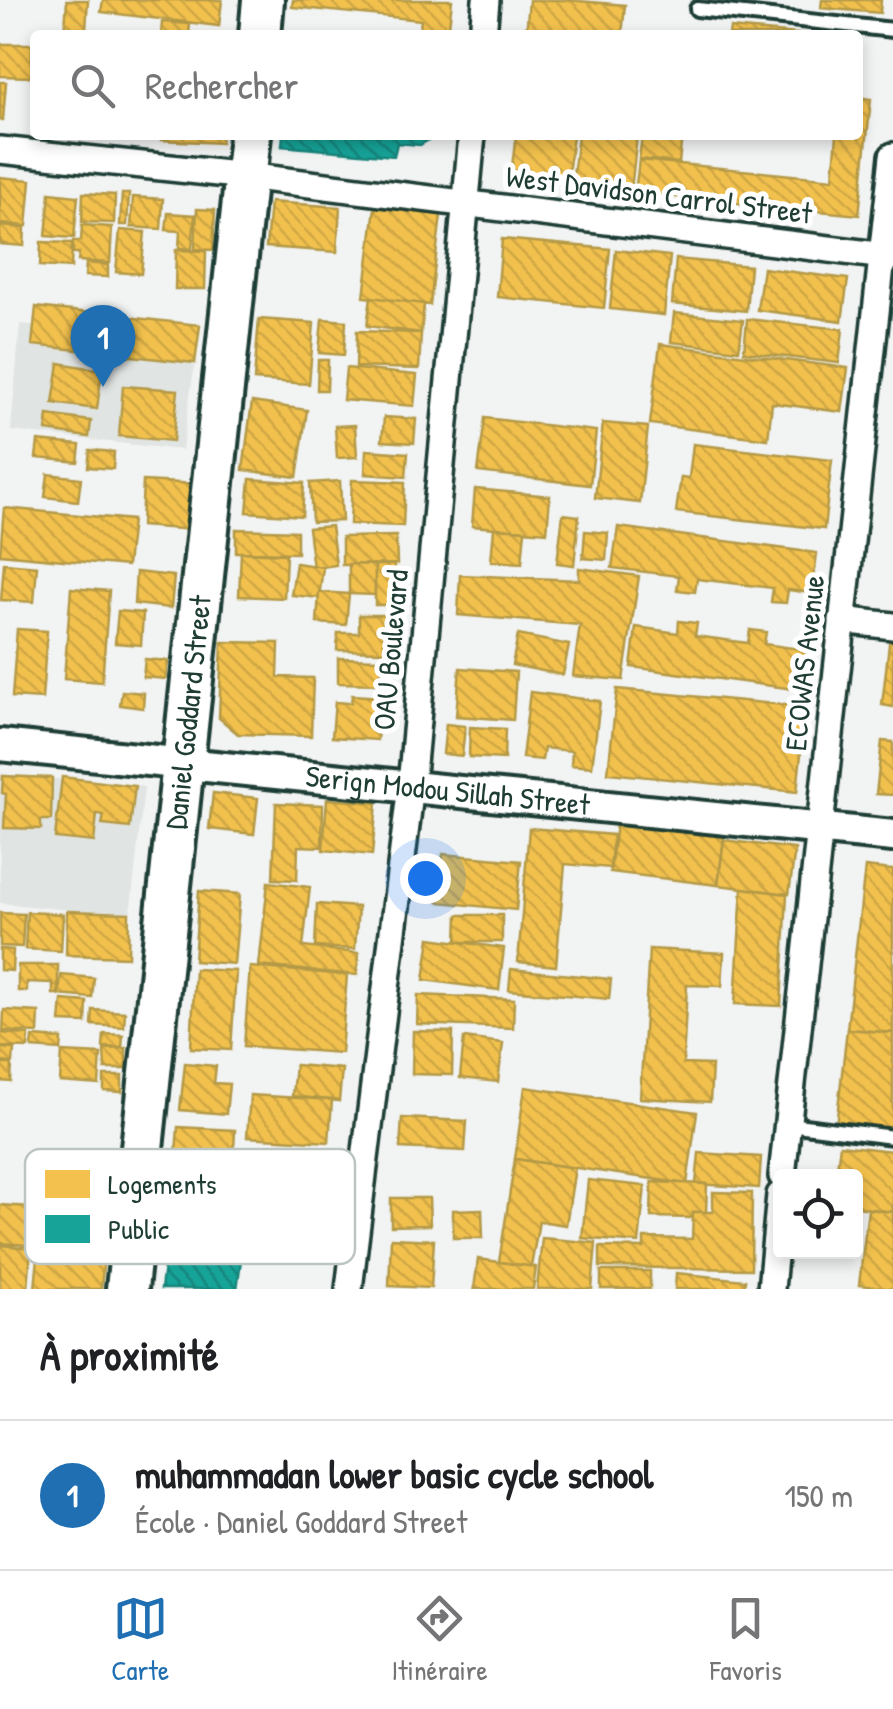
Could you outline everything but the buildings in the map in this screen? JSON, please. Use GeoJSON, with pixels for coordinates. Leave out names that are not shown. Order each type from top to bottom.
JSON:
{"type":"FeatureCollection","features":[{"type":"Feature","properties":{"kind":"highway"},"geometry":{"type":"LineString","coordinates":[[261,30],[264,0]]}},
{"type":"Feature","properties":{"kind":"highway","name":"Daniel Goddard Street"},"geometry":{"type":"LineString","coordinates":[[142,1149],[250,140]]}},
{"type":"Feature","properties":{"kind":"highway","name":"Daniel Goddard Street"},"geometry":{"type":"LineString","coordinates":[[127,1289],[130,1264]]}},
{"type":"Feature","properties":{"kind":"street"},"geometry":{"type":"LineString","coordinates":[[483,30],[486,0]]}},
{"type":"Feature","properties":{"kind":"street","name":"OAU Boulevard"},"geometry":{"type":"LineString","coordinates":[[355,1240],[411,785],[472,140]]}},
{"type":"Feature","properties":{"kind":"street","name":"West Davidson Carrol Street"},"geometry":{"type":"LineString","coordinates":[[0,150],[246,176],[888,256]]}},
{"type":"Feature","properties":{"kind":"street","name":"ECOWAS Avenue"},"geometry":{"type":"LineString","coordinates":[[783,1169],[842,620],[888,256],[893,156]]}},
{"type":"Feature","properties":{"kind":"street"},"geometry":{"type":"LineString","coordinates":[[842,620],[893,626]]}},
{"type":"Feature","properties":{"kind":"street","name":"Serign Modou Sillah Street"},"geometry":{"type":"LineString","coordinates":[[0,745],[893,836]]}},
{"type":"Feature","properties":{"kind":"street"},"geometry":{"type":"LineString","coordinates":[[771,1289],[774,1259]]}},
{"type":"Feature","properties":{"kind":"street","name":"OAU Boulevard"},"geometry":{"type":"LineString","coordinates":[[349,1289],[352,1264]]}},
{"type":"Feature","properties":{"kind":"lane"},"geometry":{"type":"LineString","coordinates":[[698,9],[893,30]]}},
{"type":"Feature","properties":{"kind":"lane"},"geometry":{"type":"LineString","coordinates":[[788,1124],[893,1137]]}},
{"type":"Feature","properties":{"kind":"shaded area"},"geometry":{"type":"Polygon","coordinates":[[[20,324],[198,342],[182,450],[11,431],[20,324]]]}},
{"type":"Feature","properties":{"kind":"shaded area"},"geometry":{"type":"Polygon","coordinates":[[[0,774],[144,787],[130,916],[0,903],[0,774]]]}},
{"type":"Feature","properties":{"kind":"place","name":"muhammadan lower basic cycle school"},"geometry":{"type":"Point","coordinates":[103,387]}}]}
